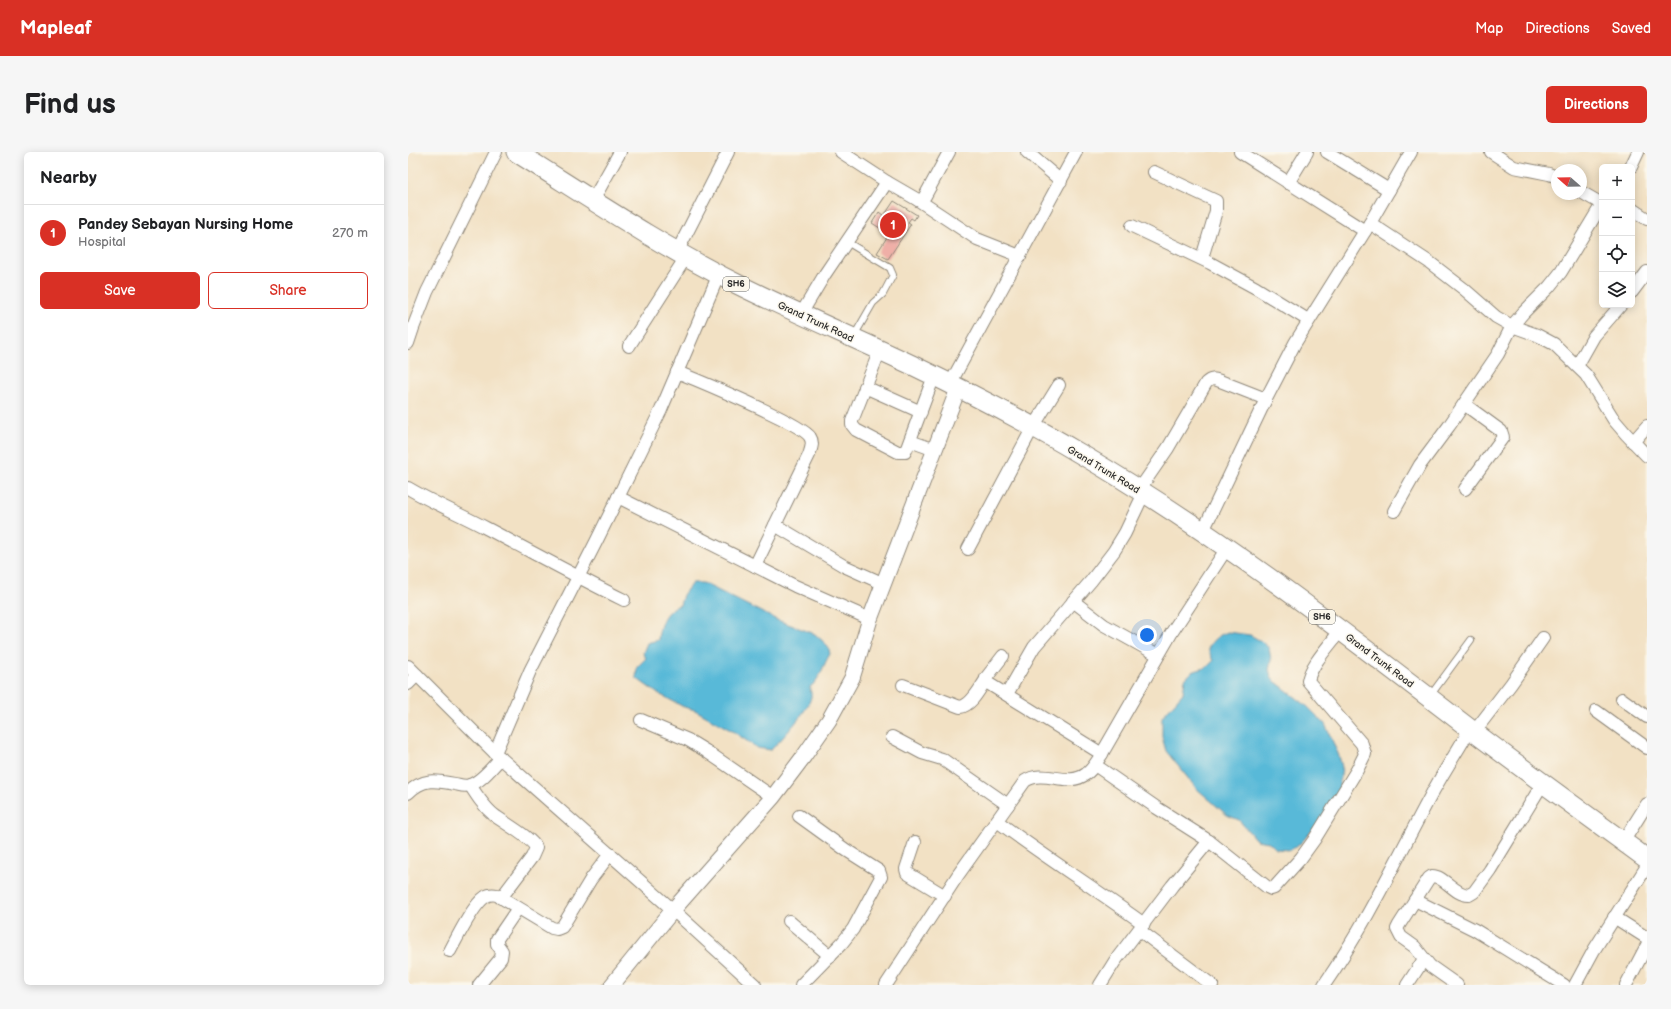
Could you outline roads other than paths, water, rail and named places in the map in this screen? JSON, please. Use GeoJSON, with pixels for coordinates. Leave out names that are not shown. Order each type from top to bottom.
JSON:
{"type":"FeatureCollection","features":[{"type":"Feature","properties":{"kind":"main road","name":"Grand Trunk Road"},"geometry":{"type":"LineString","coordinates":[[516,152],[682,254],[719,274],[801,314],[958,388],[1078,452],[1142,492],[1227,548],[1647,859]]}},
{"type":"Feature","properties":{"kind":"street"},"geometry":{"type":"LineString","coordinates":[[408,343],[427,292],[496,152]]}},
{"type":"Feature","properties":{"kind":"street"},"geometry":{"type":"LineString","coordinates":[[593,200],[620,152]]}},
{"type":"Feature","properties":{"kind":"street"},"geometry":{"type":"LineString","coordinates":[[629,346],[682,254],[728,152]]}},
{"type":"Feature","properties":{"kind":"street"},"geometry":{"type":"LineString","coordinates":[[918,200],[922,200],[925,196],[950,152]]}},
{"type":"Feature","properties":{"kind":"street"},"geometry":{"type":"LineString","coordinates":[[1027,152],[1061,181]]}},
{"type":"Feature","properties":{"kind":"street"},"geometry":{"type":"LineString","coordinates":[[612,985],[673,910],[773,797],[829,720],[852,678],[870,620],[958,388],[1020,256],[1076,152]]}},
{"type":"Feature","properties":{"kind":"street"},"geometry":{"type":"LineString","coordinates":[[1240,152],[1253,156],[1288,183],[1429,262],[1496,317],[1512,326],[1547,339],[1554,344],[1586,375],[1614,420],[1647,456]]}},
{"type":"Feature","properties":{"kind":"street"},"geometry":{"type":"LineString","coordinates":[[1288,183],[1307,152]]}},
{"type":"Feature","properties":{"kind":"street"},"geometry":{"type":"LineString","coordinates":[[1327,152],[1389,190]]}},
{"type":"Feature","properties":{"kind":"street"},"geometry":{"type":"LineString","coordinates":[[1203,531],[1266,399],[1308,320],[1367,227],[1411,152]]}},
{"type":"Feature","properties":{"kind":"street"},"geometry":{"type":"LineString","coordinates":[[1491,152],[1514,167],[1551,175]]}},
{"type":"Feature","properties":{"kind":"street"},"geometry":{"type":"LineString","coordinates":[[1632,164],[1638,152]]}},
{"type":"Feature","properties":{"kind":"street"},"geometry":{"type":"LineString","coordinates":[[845,153],[887,182],[918,200],[976,240],[1020,256]]}},
{"type":"Feature","properties":{"kind":"street"},"geometry":{"type":"LineString","coordinates":[[1154,172],[1216,201],[1216,211],[1202,258]]}},
{"type":"Feature","properties":{"kind":"street"},"geometry":{"type":"LineString","coordinates":[[801,314],[825,274],[887,182]]}},
{"type":"Feature","properties":{"kind":"street"},"geometry":{"type":"LineString","coordinates":[[1587,195],[1599,202]]}},
{"type":"Feature","properties":{"kind":"street"},"geometry":{"type":"LineString","coordinates":[[1394,511],[1420,465],[1498,354],[1512,326],[1523,312],[1549,288],[1561,272],[1599,209]]}},
{"type":"Feature","properties":{"kind":"street"},"geometry":{"type":"LineString","coordinates":[[1635,211],[1647,219]]}},
{"type":"Feature","properties":{"kind":"street"},"geometry":{"type":"LineString","coordinates":[[1132,226],[1202,258],[1256,288],[1308,320]]}},
{"type":"Feature","properties":{"kind":"street"},"geometry":{"type":"LineString","coordinates":[[1635,288],[1647,272]]}},
{"type":"Feature","properties":{"kind":"street"},"geometry":{"type":"LineString","coordinates":[[408,793],[427,781],[434,780],[461,786],[470,785],[478,781],[498,755],[530,671],[661,410],[719,274]]}},
{"type":"Feature","properties":{"kind":"street"},"geometry":{"type":"LineString","coordinates":[[1577,366],[1594,336],[1618,308]]}},
{"type":"Feature","properties":{"kind":"street"},"geometry":{"type":"LineString","coordinates":[[880,350],[852,421],[853,427],[898,452],[905,452],[921,412],[958,388]]}},
{"type":"Feature","properties":{"kind":"street"},"geometry":{"type":"LineString","coordinates":[[677,372],[726,392],[783,420],[806,432],[811,438],[812,445],[809,455],[755,566]]}},
{"type":"Feature","properties":{"kind":"street"},"geometry":{"type":"LineString","coordinates":[[1006,694],[1034,647],[1091,581],[1114,551],[1125,533],[1142,492],[1201,391],[1209,380],[1213,379],[1220,381],[1266,399]]}},
{"type":"Feature","properties":{"kind":"street"},"geometry":{"type":"LineString","coordinates":[[968,549],[1033,428],[1059,385]]}},
{"type":"Feature","properties":{"kind":"street"},"geometry":{"type":"LineString","coordinates":[[865,387],[921,412]]}},
{"type":"Feature","properties":{"kind":"street"},"geometry":{"type":"LineString","coordinates":[[1464,404],[1501,431],[1504,437],[1465,488]]}},
{"type":"Feature","properties":{"kind":"street"},"geometry":{"type":"LineString","coordinates":[[1633,442],[1647,426]]}},
{"type":"Feature","properties":{"kind":"street"},"geometry":{"type":"LineString","coordinates":[[910,441],[935,450]]}},
{"type":"Feature","properties":{"kind":"street"},"geometry":{"type":"LineString","coordinates":[[408,488],[438,506],[467,518],[624,600]]}},
{"type":"Feature","properties":{"kind":"street"},"geometry":{"type":"LineString","coordinates":[[618,497],[795,586],[870,620]]}},
{"type":"Feature","properties":{"kind":"street"},"geometry":{"type":"LineString","coordinates":[[775,525],[838,563],[884,584]]}},
{"type":"Feature","properties":{"kind":"street"},"geometry":{"type":"LineString","coordinates":[[886,985],[958,875],[998,821],[1025,781],[1031,777],[1038,776],[1066,780],[1076,779],[1085,775],[1095,765],[1158,655],[1227,548]]}},
{"type":"Feature","properties":{"kind":"street"},"geometry":{"type":"LineString","coordinates":[[1074,601],[1104,624],[1158,655]]}},
{"type":"Feature","properties":{"kind":"street"},"geometry":{"type":"LineString","coordinates":[[1095,765],[1157,808],[1209,841],[1267,887],[1274,888],[1301,858],[1314,840],[1357,770],[1365,754],[1362,744],[1308,681],[1309,675],[1313,668],[1340,631]]}},
{"type":"Feature","properties":{"kind":"street"},"geometry":{"type":"LineString","coordinates":[[1324,985],[1367,914],[1431,795],[1472,730],[1511,684],[1543,638]]}},
{"type":"Feature","properties":{"kind":"street"},"geometry":{"type":"LineString","coordinates":[[903,685],[960,707],[964,707],[968,704],[1003,656]]}},
{"type":"Feature","properties":{"kind":"street"},"geometry":{"type":"LineString","coordinates":[[408,684],[412,670],[498,755],[673,910],[755,985]]}},
{"type":"Feature","properties":{"kind":"street"},"geometry":{"type":"LineString","coordinates":[[985,681],[1102,754]]}},
{"type":"Feature","properties":{"kind":"street"},"geometry":{"type":"LineString","coordinates":[[1622,699],[1647,717]]}},
{"type":"Feature","properties":{"kind":"street"},"geometry":{"type":"LineString","coordinates":[[1596,711],[1647,748]]}},
{"type":"Feature","properties":{"kind":"street"},"geometry":{"type":"LineString","coordinates":[[641,720],[688,740],[706,750],[773,797]]}},
{"type":"Feature","properties":{"kind":"street"},"geometry":{"type":"LineString","coordinates":[[892,737],[922,753],[942,759],[1008,805]]}},
{"type":"Feature","properties":{"kind":"street"},"geometry":{"type":"LineString","coordinates":[[1457,985],[1430,966],[1415,947],[1401,937],[1397,929],[1429,878],[1432,876],[1438,878],[1462,894],[1469,895],[1474,892],[1490,870],[1543,783]]}},
{"type":"Feature","properties":{"kind":"street"},"geometry":{"type":"LineString","coordinates":[[470,785],[482,804],[494,815],[531,841],[536,848],[532,857],[501,898]]}},
{"type":"Feature","properties":{"kind":"street"},"geometry":{"type":"LineString","coordinates":[[1623,842],[1647,804]]}},
{"type":"Feature","properties":{"kind":"street"},"geometry":{"type":"LineString","coordinates":[[799,816],[881,873],[880,882],[853,929],[830,956],[801,985]]}},
{"type":"Feature","properties":{"kind":"street"},"geometry":{"type":"LineString","coordinates":[[998,821],[1059,866],[1102,894],[1212,985]]}},
{"type":"Feature","properties":{"kind":"street"},"geometry":{"type":"LineString","coordinates":[[1100,985],[1115,961],[1172,886],[1209,841]]}},
{"type":"Feature","properties":{"kind":"street"},"geometry":{"type":"LineString","coordinates":[[915,842],[906,869],[907,873],[945,896]]}},
{"type":"Feature","properties":{"kind":"street"},"geometry":{"type":"LineString","coordinates":[[450,951],[477,905],[484,897],[494,894],[552,928],[557,929],[562,927],[591,879],[610,854]]}},
{"type":"Feature","properties":{"kind":"street"},"geometry":{"type":"LineString","coordinates":[[1575,985],[1614,917],[1647,866]]}},
{"type":"Feature","properties":{"kind":"street"},"geometry":{"type":"LineString","coordinates":[[1415,900],[1475,930],[1564,985]]}},
{"type":"Feature","properties":{"kind":"street"},"geometry":{"type":"LineString","coordinates":[[479,985],[501,958],[502,951],[497,944],[497,939],[518,908]]}},
{"type":"Feature","properties":{"kind":"street"},"geometry":{"type":"LineString","coordinates":[[1614,917],[1647,938]]}},
{"type":"Feature","properties":{"kind":"street"},"geometry":{"type":"LineString","coordinates":[[789,920],[830,956]]}},
{"type":"Feature","properties":{"kind":"street"},"geometry":{"type":"LineString","coordinates":[[1626,985],[1647,945]]}},
{"type":"Feature","properties":{"kind":"street"},"geometry":{"type":"LineString","coordinates":[[1407,985],[1424,959]]}},
{"type":"Feature","properties":{"kind":"lane"},"geometry":{"type":"LineString","coordinates":[[847,242],[890,268],[893,275],[883,294],[873,303],[853,338]]}},
{"type":"Feature","properties":{"kind":"lane"},"geometry":{"type":"LineString","coordinates":[[1429,698],[1471,640]]}},
{"type":"Feature","properties":{"kind":"water"},"geometry":{"type":"Polygon","coordinates":[[[692,583],[703,583],[777,620],[815,634],[828,646],[830,654],[819,676],[810,687],[811,696],[809,703],[794,725],[771,750],[757,748],[734,732],[695,710],[684,707],[657,693],[636,678],[637,667],[646,658],[643,653],[647,643],[658,640],[663,619],[666,614],[680,605],[683,595],[692,583]]]}},
{"type":"Feature","properties":{"kind":"water"},"geometry":{"type":"Polygon","coordinates":[[[1228,632],[1250,635],[1261,641],[1269,648],[1271,660],[1269,670],[1272,679],[1307,706],[1325,724],[1339,756],[1342,767],[1338,795],[1319,823],[1299,845],[1290,850],[1276,849],[1269,842],[1256,840],[1239,820],[1227,815],[1196,788],[1166,751],[1162,737],[1162,717],[1183,693],[1185,679],[1192,672],[1207,667],[1213,661],[1208,649],[1216,638],[1228,632]]]}},
{"type":"Feature","properties":{"kind":"place","name":"Pandey Sebayan Nursing Home"},"geometry":{"type":"Point","coordinates":[893,225]}}]}
